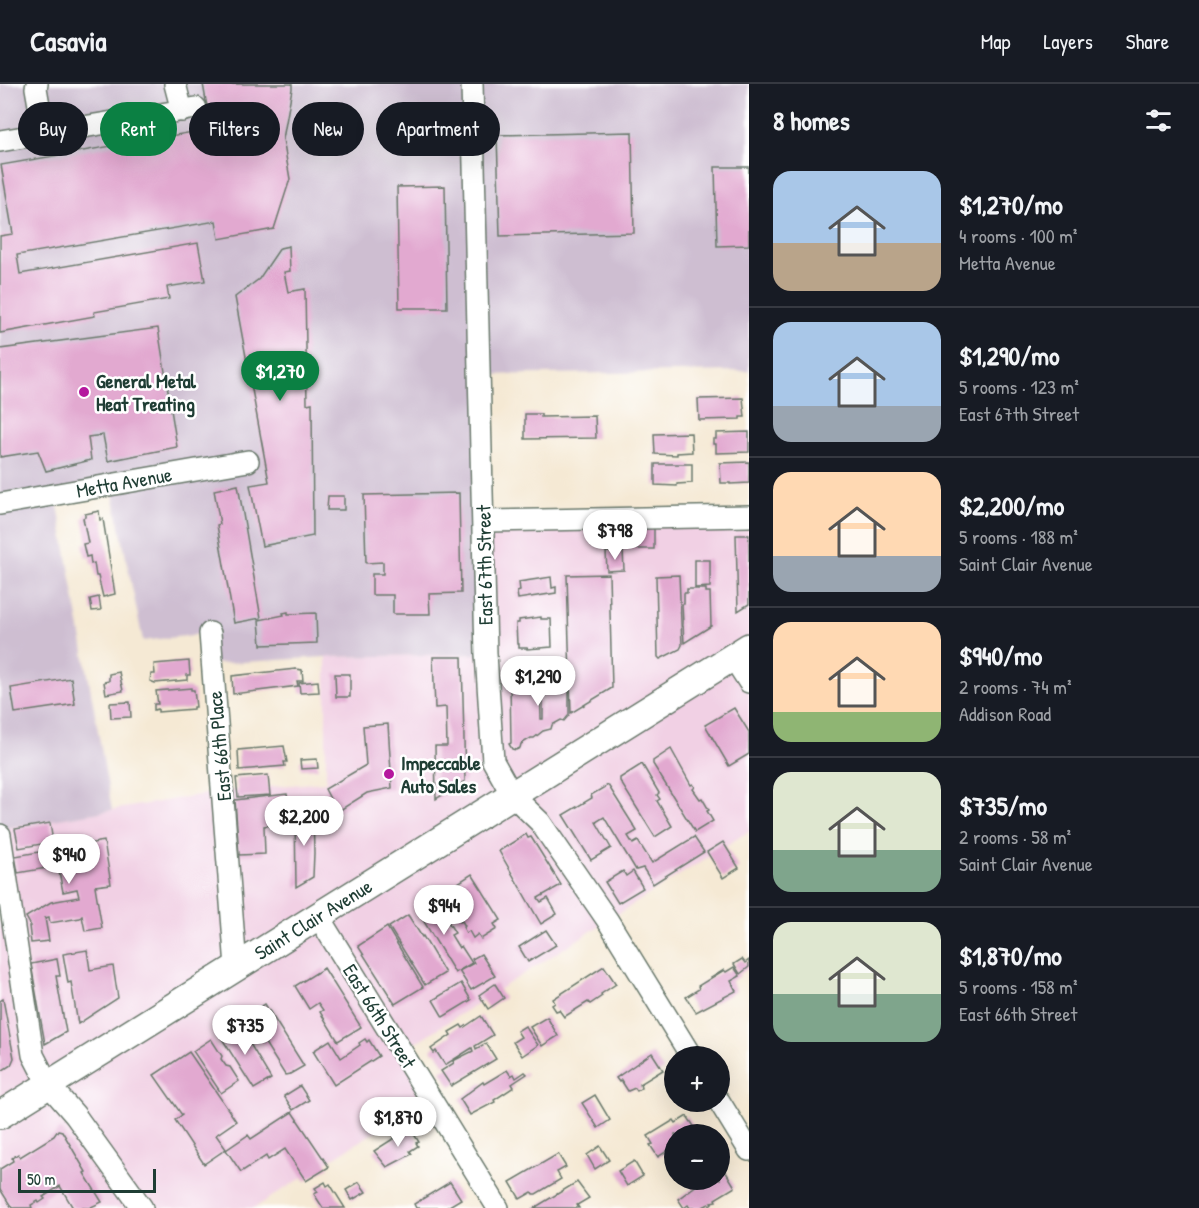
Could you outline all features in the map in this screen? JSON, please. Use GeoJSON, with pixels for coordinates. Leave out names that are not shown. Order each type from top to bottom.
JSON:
{"type":"FeatureCollection","features":[{"type":"Feature","properties":{"kind":"main road","name":"Saint Clair Avenue"},"geometry":{"type":"LineString","coordinates":[[0,1115],[741,652]]}},
{"type":"Feature","properties":{"kind":"street"},"geometry":{"type":"LineString","coordinates":[[37,84],[38,102]]}},
{"type":"Feature","properties":{"kind":"street"},"geometry":{"type":"LineString","coordinates":[[88,127],[189,110],[175,84]]}},
{"type":"Feature","properties":{"kind":"street","name":"East 67th Street"},"geometry":{"type":"LineString","coordinates":[[472,84],[486,654],[493,761],[512,795],[540,822],[608,921],[685,1046]]}},
{"type":"Feature","properties":{"kind":"street"},"geometry":{"type":"LineString","coordinates":[[0,141],[18,138]]}},
{"type":"Feature","properties":{"kind":"street","name":"Metta Avenue"},"geometry":{"type":"LineString","coordinates":[[0,504],[248,461]]}},
{"type":"Feature","properties":{"kind":"street"},"geometry":{"type":"LineString","coordinates":[[484,521],[749,516]]}},
{"type":"Feature","properties":{"kind":"street","name":"East 66th Place"},"geometry":{"type":"LineString","coordinates":[[210,633],[236,967]]}},
{"type":"Feature","properties":{"kind":"street"},"geometry":{"type":"LineString","coordinates":[[741,652],[749,682]]}},
{"type":"Feature","properties":{"kind":"street"},"geometry":{"type":"LineString","coordinates":[[0,835],[7,921],[33,1055],[48,1084],[75,1115],[142,1208]]}},
{"type":"Feature","properties":{"kind":"street","name":"East 66th Street"},"geometry":{"type":"LineString","coordinates":[[318,916],[498,1208]]}},
{"type":"Feature","properties":{"kind":"street"},"geometry":{"type":"LineString","coordinates":[[726,1112],[749,1150]]}},
{"type":"Feature","properties":{"kind":"shaded area"},"geometry":{"type":"Polygon","coordinates":[[[0,84],[749,84],[749,371],[480,375],[486,654],[326,657],[213,664],[210,633],[143,641],[111,484],[56,494],[112,810],[0,829],[0,84]]]}},
{"type":"Feature","properties":{"kind":"shaded area"},"geometry":{"type":"Polygon","coordinates":[[[749,516],[749,831],[402,1051],[430,1097],[254,1208],[0,1208],[0,922],[14,921],[0,829],[223,791],[326,782],[326,657],[486,654],[484,521],[749,516]]]}},
{"type":"Feature","properties":{"kind":"building"},"geometry":{"type":"Polygon","coordinates":[[[203,84],[292,84],[283,139],[290,179],[274,229],[219,239],[216,221],[17,255],[20,274],[198,243],[205,281],[167,287],[169,299],[94,312],[95,316],[0,333],[0,236],[13,234],[1,165],[54,156],[88,156],[88,150],[100,148],[100,156],[177,156],[177,135],[189,133],[189,156],[280,156],[280,102],[206,102],[203,84]]]}},
{"type":"Feature","properties":{"kind":"building"},"geometry":{"type":"Polygon","coordinates":[[[632,132],[634,233],[500,236],[498,156],[500,156],[500,135],[632,132]]]}},
{"type":"Feature","properties":{"kind":"building"},"geometry":{"type":"Polygon","coordinates":[[[715,167],[749,167],[749,245],[717,246],[715,167]]]}},
{"type":"Feature","properties":{"kind":"building"},"geometry":{"type":"Polygon","coordinates":[[[445,186],[447,308],[399,308],[397,187],[445,186]]]}},
{"type":"Feature","properties":{"kind":"building"},"geometry":{"type":"Polygon","coordinates":[[[289,246],[290,271],[284,272],[288,292],[305,289],[307,404],[312,403],[313,536],[262,546],[250,485],[269,482],[235,297],[259,279],[280,248],[289,246]]]}},
{"type":"Feature","properties":{"kind":"building","name":"General Metal Heat Treating"},"geometry":{"type":"Polygon","coordinates":[[[158,328],[177,447],[108,461],[103,435],[88,437],[91,460],[46,471],[38,451],[0,457],[0,349],[158,328]]]}},
{"type":"Feature","properties":{"kind":"building"},"geometry":{"type":"Polygon","coordinates":[[[743,398],[745,417],[699,420],[698,399],[743,398]]]}},
{"type":"Feature","properties":{"kind":"building"},"geometry":{"type":"Polygon","coordinates":[[[525,414],[541,414],[541,417],[595,416],[596,438],[525,439],[525,414]]]}},
{"type":"Feature","properties":{"kind":"building"},"geometry":{"type":"Polygon","coordinates":[[[749,432],[749,452],[716,453],[716,444],[713,444],[713,439],[716,439],[716,433],[749,432]]]}},
{"type":"Feature","properties":{"kind":"building"},"geometry":{"type":"Polygon","coordinates":[[[691,433],[692,452],[677,453],[677,455],[655,454],[654,434],[691,433]]]}},
{"type":"Feature","properties":{"kind":"building"},"geometry":{"type":"Polygon","coordinates":[[[749,462],[749,483],[721,483],[720,463],[749,462]]]}},
{"type":"Feature","properties":{"kind":"building"},"geometry":{"type":"Polygon","coordinates":[[[655,464],[692,464],[692,483],[677,484],[677,486],[655,485],[655,464]]]}},
{"type":"Feature","properties":{"kind":"building"},"geometry":{"type":"Polygon","coordinates":[[[238,485],[261,618],[234,623],[217,525],[220,524],[214,490],[238,485]]]}},
{"type":"Feature","properties":{"kind":"building"},"geometry":{"type":"Polygon","coordinates":[[[459,493],[461,593],[429,594],[430,614],[393,614],[393,595],[372,595],[372,574],[383,574],[383,562],[366,563],[364,495],[459,493]]]}},
{"type":"Feature","properties":{"kind":"building"},"geometry":{"type":"Polygon","coordinates":[[[328,496],[344,496],[344,510],[327,510],[328,496]]]}},
{"type":"Feature","properties":{"kind":"building"},"geometry":{"type":"Polygon","coordinates":[[[99,511],[100,520],[103,519],[115,594],[103,597],[94,563],[91,564],[90,556],[86,557],[83,544],[88,543],[83,518],[85,514],[99,511]]]}},
{"type":"Feature","properties":{"kind":"building"},"geometry":{"type":"Polygon","coordinates":[[[654,527],[654,549],[626,549],[625,528],[654,527]]]}},
{"type":"Feature","properties":{"kind":"building"},"geometry":{"type":"Polygon","coordinates":[[[736,535],[749,535],[749,604],[738,611],[736,535]]]}},
{"type":"Feature","properties":{"kind":"building"},"geometry":{"type":"Polygon","coordinates":[[[623,551],[624,570],[607,571],[606,552],[623,551]]]}},
{"type":"Feature","properties":{"kind":"building"},"geometry":{"type":"Polygon","coordinates":[[[695,560],[710,560],[710,587],[695,588],[695,560]]]}},
{"type":"Feature","properties":{"kind":"building"},"geometry":{"type":"Polygon","coordinates":[[[609,574],[612,688],[571,713],[567,575],[609,574]]]}},
{"type":"Feature","properties":{"kind":"building"},"geometry":{"type":"Polygon","coordinates":[[[679,575],[682,645],[680,649],[660,659],[658,657],[656,576],[679,575]]]}},
{"type":"Feature","properties":{"kind":"building"},"geometry":{"type":"Polygon","coordinates":[[[551,577],[552,588],[556,587],[556,593],[518,599],[519,582],[551,577]]]}},
{"type":"Feature","properties":{"kind":"building"},"geometry":{"type":"Polygon","coordinates":[[[687,589],[706,589],[706,592],[710,592],[711,626],[684,643],[682,604],[684,604],[684,593],[687,593],[687,589]]]}},
{"type":"Feature","properties":{"kind":"building"},"geometry":{"type":"Polygon","coordinates":[[[99,597],[101,610],[92,611],[90,599],[99,597]]]}},
{"type":"Feature","properties":{"kind":"building"},"geometry":{"type":"Polygon","coordinates":[[[288,612],[288,614],[316,613],[317,643],[261,645],[259,620],[284,615],[283,613],[288,612]]]}},
{"type":"Feature","properties":{"kind":"building"},"geometry":{"type":"Polygon","coordinates":[[[541,617],[541,619],[551,619],[552,647],[519,648],[516,623],[519,623],[519,620],[541,617]]]}},
{"type":"Feature","properties":{"kind":"building"},"geometry":{"type":"Polygon","coordinates":[[[433,657],[462,657],[465,781],[436,799],[435,746],[447,746],[446,707],[435,708],[433,657]]]}},
{"type":"Feature","properties":{"kind":"building"},"geometry":{"type":"Polygon","coordinates":[[[189,661],[190,675],[187,675],[187,680],[155,683],[150,681],[151,674],[155,674],[154,664],[189,661]]]}},
{"type":"Feature","properties":{"kind":"building"},"geometry":{"type":"Polygon","coordinates":[[[302,670],[303,681],[297,681],[298,686],[233,694],[232,676],[302,670]]]}},
{"type":"Feature","properties":{"kind":"building"},"geometry":{"type":"Polygon","coordinates":[[[119,672],[123,691],[106,694],[104,682],[109,681],[109,674],[119,672]]]}},
{"type":"Feature","properties":{"kind":"building"},"geometry":{"type":"Polygon","coordinates":[[[547,673],[569,673],[569,715],[564,721],[561,720],[552,725],[551,729],[521,744],[520,748],[512,749],[509,744],[511,743],[510,682],[540,681],[541,719],[543,719],[543,690],[547,689],[547,673]]]}},
{"type":"Feature","properties":{"kind":"building"},"geometry":{"type":"Polygon","coordinates":[[[335,674],[350,674],[350,697],[336,697],[335,674]]]}},
{"type":"Feature","properties":{"kind":"building"},"geometry":{"type":"Polygon","coordinates":[[[71,678],[75,704],[15,713],[11,688],[71,678]]]}},
{"type":"Feature","properties":{"kind":"building"},"geometry":{"type":"Polygon","coordinates":[[[318,681],[319,692],[300,693],[299,683],[318,681]]]}},
{"type":"Feature","properties":{"kind":"building"},"geometry":{"type":"Polygon","coordinates":[[[191,688],[194,690],[196,707],[193,709],[158,712],[158,709],[154,710],[154,704],[158,704],[156,691],[191,688]]]}},
{"type":"Feature","properties":{"kind":"building"},"geometry":{"type":"Polygon","coordinates":[[[130,702],[131,717],[111,718],[110,703],[130,702]]]}},
{"type":"Feature","properties":{"kind":"building"},"geometry":{"type":"Polygon","coordinates":[[[734,708],[749,732],[749,754],[729,766],[705,725],[734,708]]]}},
{"type":"Feature","properties":{"kind":"building"},"geometry":{"type":"Polygon","coordinates":[[[388,724],[392,788],[367,793],[337,812],[325,789],[366,765],[363,726],[388,724]]]}},
{"type":"Feature","properties":{"kind":"building"},"geometry":{"type":"Polygon","coordinates":[[[284,746],[287,762],[284,762],[285,766],[239,770],[238,750],[284,746]]]}},
{"type":"Feature","properties":{"kind":"building"},"geometry":{"type":"Polygon","coordinates":[[[671,749],[691,785],[695,787],[693,789],[709,810],[707,811],[713,821],[695,832],[653,764],[653,761],[671,749]]]}},
{"type":"Feature","properties":{"kind":"building"},"geometry":{"type":"Polygon","coordinates":[[[317,759],[318,768],[301,769],[300,760],[317,759]]]}},
{"type":"Feature","properties":{"kind":"building"},"geometry":{"type":"Polygon","coordinates":[[[642,764],[659,793],[657,795],[660,799],[657,801],[672,826],[655,837],[620,781],[620,778],[642,764]]]}},
{"type":"Feature","properties":{"kind":"building"},"geometry":{"type":"Polygon","coordinates":[[[268,775],[270,795],[238,797],[236,778],[268,775]]]}},
{"type":"Feature","properties":{"kind":"building"},"geometry":{"type":"Polygon","coordinates":[[[608,785],[637,831],[628,836],[633,844],[638,841],[652,863],[694,837],[704,852],[653,884],[643,868],[636,870],[604,817],[596,822],[611,848],[591,860],[563,815],[592,798],[591,795],[608,785]]]}},
{"type":"Feature","properties":{"kind":"building"},"geometry":{"type":"Polygon","coordinates":[[[287,794],[291,823],[264,826],[265,854],[239,855],[235,800],[287,794]]]}},
{"type":"Feature","properties":{"kind":"building"},"geometry":{"type":"Polygon","coordinates":[[[295,812],[313,812],[314,853],[313,877],[296,887],[295,812]]]}},
{"type":"Feature","properties":{"kind":"building"},"geometry":{"type":"Polygon","coordinates":[[[50,823],[53,842],[19,848],[15,829],[50,823]]]}},
{"type":"Feature","properties":{"kind":"building"},"geometry":{"type":"Polygon","coordinates":[[[526,834],[528,838],[531,837],[561,885],[538,898],[541,902],[548,898],[557,914],[541,924],[499,851],[526,834]]]}},
{"type":"Feature","properties":{"kind":"building"},"geometry":{"type":"Polygon","coordinates":[[[104,841],[111,884],[95,886],[102,928],[85,931],[82,916],[50,923],[49,917],[45,918],[49,941],[31,943],[29,926],[31,926],[26,917],[51,902],[79,897],[77,889],[63,892],[58,866],[18,873],[15,856],[104,841]]]}},
{"type":"Feature","properties":{"kind":"building"},"geometry":{"type":"Polygon","coordinates":[[[723,842],[739,868],[723,878],[707,852],[723,842]]]}},
{"type":"Feature","properties":{"kind":"building"},"geometry":{"type":"Polygon","coordinates":[[[623,871],[626,876],[633,871],[643,888],[618,903],[605,882],[623,871]]]}},
{"type":"Feature","properties":{"kind":"building"},"geometry":{"type":"Polygon","coordinates":[[[472,874],[501,920],[494,924],[497,929],[481,939],[478,934],[473,938],[469,931],[466,933],[463,927],[465,926],[456,916],[457,912],[454,913],[451,908],[453,906],[444,892],[472,874]]]}},
{"type":"Feature","properties":{"kind":"building"},"geometry":{"type":"Polygon","coordinates":[[[434,899],[455,933],[451,935],[472,963],[455,973],[417,910],[434,899]]]}},
{"type":"Feature","properties":{"kind":"building"},"geometry":{"type":"Polygon","coordinates":[[[408,915],[445,973],[425,985],[389,927],[408,915]]]}},
{"type":"Feature","properties":{"kind":"building"},"geometry":{"type":"Polygon","coordinates":[[[387,927],[423,987],[395,1004],[358,946],[387,927]]]}},
{"type":"Feature","properties":{"kind":"building"},"geometry":{"type":"Polygon","coordinates":[[[546,930],[556,945],[528,962],[519,947],[546,930]]]}},
{"type":"Feature","properties":{"kind":"building"},"geometry":{"type":"Polygon","coordinates":[[[87,950],[90,970],[113,966],[118,998],[78,1024],[71,982],[68,983],[63,954],[87,950]]]}},
{"type":"Feature","properties":{"kind":"building"},"geometry":{"type":"Polygon","coordinates":[[[481,954],[495,976],[471,990],[459,971],[474,963],[472,959],[481,954]]]}},
{"type":"Feature","properties":{"kind":"building"},"geometry":{"type":"Polygon","coordinates":[[[57,959],[60,976],[56,976],[66,1032],[45,1044],[31,964],[57,959]]]}},
{"type":"Feature","properties":{"kind":"building"},"geometry":{"type":"Polygon","coordinates":[[[742,959],[745,963],[749,960],[749,967],[740,974],[734,964],[742,959]]]}},
{"type":"Feature","properties":{"kind":"building"},"geometry":{"type":"Polygon","coordinates":[[[604,966],[616,984],[590,1004],[588,1002],[564,1017],[559,1010],[556,1011],[552,1005],[555,1003],[553,999],[604,966]]]}},
{"type":"Feature","properties":{"kind":"building"},"geometry":{"type":"Polygon","coordinates":[[[734,967],[740,976],[731,981],[736,991],[696,1012],[686,997],[699,989],[698,986],[724,970],[726,972],[734,967]]]}},
{"type":"Feature","properties":{"kind":"building"},"geometry":{"type":"Polygon","coordinates":[[[324,968],[361,1027],[338,1041],[320,1012],[323,1010],[318,1003],[309,1009],[295,986],[324,968]]]}},
{"type":"Feature","properties":{"kind":"building"},"geometry":{"type":"Polygon","coordinates":[[[461,983],[471,1000],[443,1017],[433,1000],[461,983]]]}},
{"type":"Feature","properties":{"kind":"building"},"geometry":{"type":"Polygon","coordinates":[[[495,984],[504,998],[488,1009],[479,995],[495,984]]]}},
{"type":"Feature","properties":{"kind":"building"},"geometry":{"type":"Polygon","coordinates":[[[3,999],[14,1058],[11,1065],[0,1072],[0,1001],[3,999]]]}},
{"type":"Feature","properties":{"kind":"building"},"geometry":{"type":"Polygon","coordinates":[[[265,1004],[304,1066],[290,1074],[285,1075],[265,1043],[262,1044],[251,1026],[254,1024],[249,1014],[265,1004]]]}},
{"type":"Feature","properties":{"kind":"building"},"geometry":{"type":"Polygon","coordinates":[[[481,1016],[493,1035],[475,1046],[476,1049],[486,1043],[496,1059],[451,1086],[441,1071],[454,1063],[453,1061],[473,1051],[472,1048],[445,1065],[436,1051],[434,1053],[431,1049],[451,1035],[449,1032],[461,1025],[463,1028],[481,1016]]]}},
{"type":"Feature","properties":{"kind":"building"},"geometry":{"type":"Polygon","coordinates":[[[547,1017],[558,1036],[542,1046],[530,1027],[547,1017]]]}},
{"type":"Feature","properties":{"kind":"building"},"geometry":{"type":"Polygon","coordinates":[[[237,1022],[271,1079],[254,1089],[219,1034],[237,1022]]]}},
{"type":"Feature","properties":{"kind":"building"},"geometry":{"type":"Polygon","coordinates":[[[525,1026],[538,1045],[522,1056],[513,1042],[521,1037],[517,1031],[525,1026]]]}},
{"type":"Feature","properties":{"kind":"building"},"geometry":{"type":"Polygon","coordinates":[[[211,1039],[222,1056],[221,1059],[226,1066],[230,1067],[239,1081],[221,1093],[193,1051],[211,1039]]]}},
{"type":"Feature","properties":{"kind":"building"},"geometry":{"type":"Polygon","coordinates":[[[365,1039],[367,1042],[369,1040],[379,1056],[334,1085],[313,1051],[330,1040],[341,1058],[365,1039]]]}},
{"type":"Feature","properties":{"kind":"building"},"geometry":{"type":"Polygon","coordinates":[[[189,1052],[236,1121],[216,1135],[226,1149],[204,1164],[175,1120],[182,1115],[154,1075],[189,1052]]]}},
{"type":"Feature","properties":{"kind":"building"},"geometry":{"type":"Polygon","coordinates":[[[652,1053],[663,1070],[640,1084],[641,1088],[637,1091],[635,1088],[628,1091],[621,1080],[619,1082],[616,1078],[652,1053]]]}},
{"type":"Feature","properties":{"kind":"building"},"geometry":{"type":"Polygon","coordinates":[[[507,1070],[511,1076],[514,1074],[516,1078],[525,1072],[527,1074],[512,1084],[514,1087],[494,1100],[495,1102],[470,1115],[460,1099],[483,1082],[484,1084],[507,1070]]]}},
{"type":"Feature","properties":{"kind":"building"},"geometry":{"type":"Polygon","coordinates":[[[300,1086],[309,1100],[293,1110],[284,1096],[300,1086]]]}},
{"type":"Feature","properties":{"kind":"building"},"geometry":{"type":"Polygon","coordinates":[[[595,1095],[610,1120],[598,1128],[582,1103],[595,1095]]]}},
{"type":"Feature","properties":{"kind":"building"},"geometry":{"type":"Polygon","coordinates":[[[292,1112],[329,1167],[306,1181],[285,1149],[268,1160],[266,1156],[241,1172],[226,1150],[248,1135],[251,1139],[292,1112]]]}},
{"type":"Feature","properties":{"kind":"building"},"geometry":{"type":"Polygon","coordinates":[[[687,1116],[692,1124],[668,1124],[674,1120],[676,1123],[687,1116]]]}},
{"type":"Feature","properties":{"kind":"building"},"geometry":{"type":"Polygon","coordinates":[[[664,1126],[664,1153],[658,1157],[650,1145],[653,1144],[648,1136],[664,1126]]]}},
{"type":"Feature","properties":{"kind":"building"},"geometry":{"type":"Polygon","coordinates":[[[410,1128],[419,1142],[416,1143],[418,1146],[410,1151],[412,1154],[387,1167],[374,1151],[410,1128]]]}},
{"type":"Feature","properties":{"kind":"building"},"geometry":{"type":"Polygon","coordinates":[[[58,1130],[62,1131],[102,1202],[89,1208],[73,1208],[60,1186],[43,1197],[45,1199],[39,1203],[38,1201],[31,1205],[32,1208],[12,1208],[0,1189],[0,1169],[13,1161],[12,1158],[18,1154],[20,1157],[54,1136],[58,1130]]]}},
{"type":"Feature","properties":{"kind":"building"},"geometry":{"type":"Polygon","coordinates":[[[600,1146],[609,1160],[595,1169],[587,1155],[600,1146]]]}},
{"type":"Feature","properties":{"kind":"building"},"geometry":{"type":"Polygon","coordinates":[[[558,1154],[566,1167],[557,1172],[561,1179],[536,1194],[532,1192],[520,1199],[510,1182],[558,1154]]]}},
{"type":"Feature","properties":{"kind":"building"},"geometry":{"type":"Polygon","coordinates":[[[634,1161],[643,1176],[627,1186],[618,1171],[634,1161]]]}},
{"type":"Feature","properties":{"kind":"building"},"geometry":{"type":"Polygon","coordinates":[[[730,1179],[735,1187],[730,1190],[730,1179]]]}},
{"type":"Feature","properties":{"kind":"building"},"geometry":{"type":"Polygon","coordinates":[[[325,1182],[327,1186],[330,1184],[345,1208],[323,1208],[314,1194],[318,1192],[315,1188],[325,1182]]]}},
{"type":"Feature","properties":{"kind":"building"},"geometry":{"type":"Polygon","coordinates":[[[359,1182],[366,1192],[352,1200],[346,1190],[359,1182]]]}},
{"type":"Feature","properties":{"kind":"building"},"geometry":{"type":"Polygon","coordinates":[[[450,1182],[461,1199],[446,1208],[416,1208],[414,1204],[450,1182]]]}},
{"type":"Feature","properties":{"kind":"building"},"geometry":{"type":"Polygon","coordinates":[[[577,1182],[589,1198],[577,1205],[579,1208],[534,1208],[577,1182]]]}},
{"type":"Feature","properties":{"kind":"building"},"geometry":{"type":"Polygon","coordinates":[[[690,1190],[730,1190],[710,1205],[701,1208],[690,1208],[688,1205],[684,1208],[678,1199],[690,1190]]]}},
{"type":"Feature","properties":{"kind":"place","name":"General Metal Heat Treating"},"geometry":{"type":"Point","coordinates":[84,392]}},
{"type":"Feature","properties":{"kind":"place","name":"Impeccable Auto Sales"},"geometry":{"type":"Point","coordinates":[389,774]}}]}
